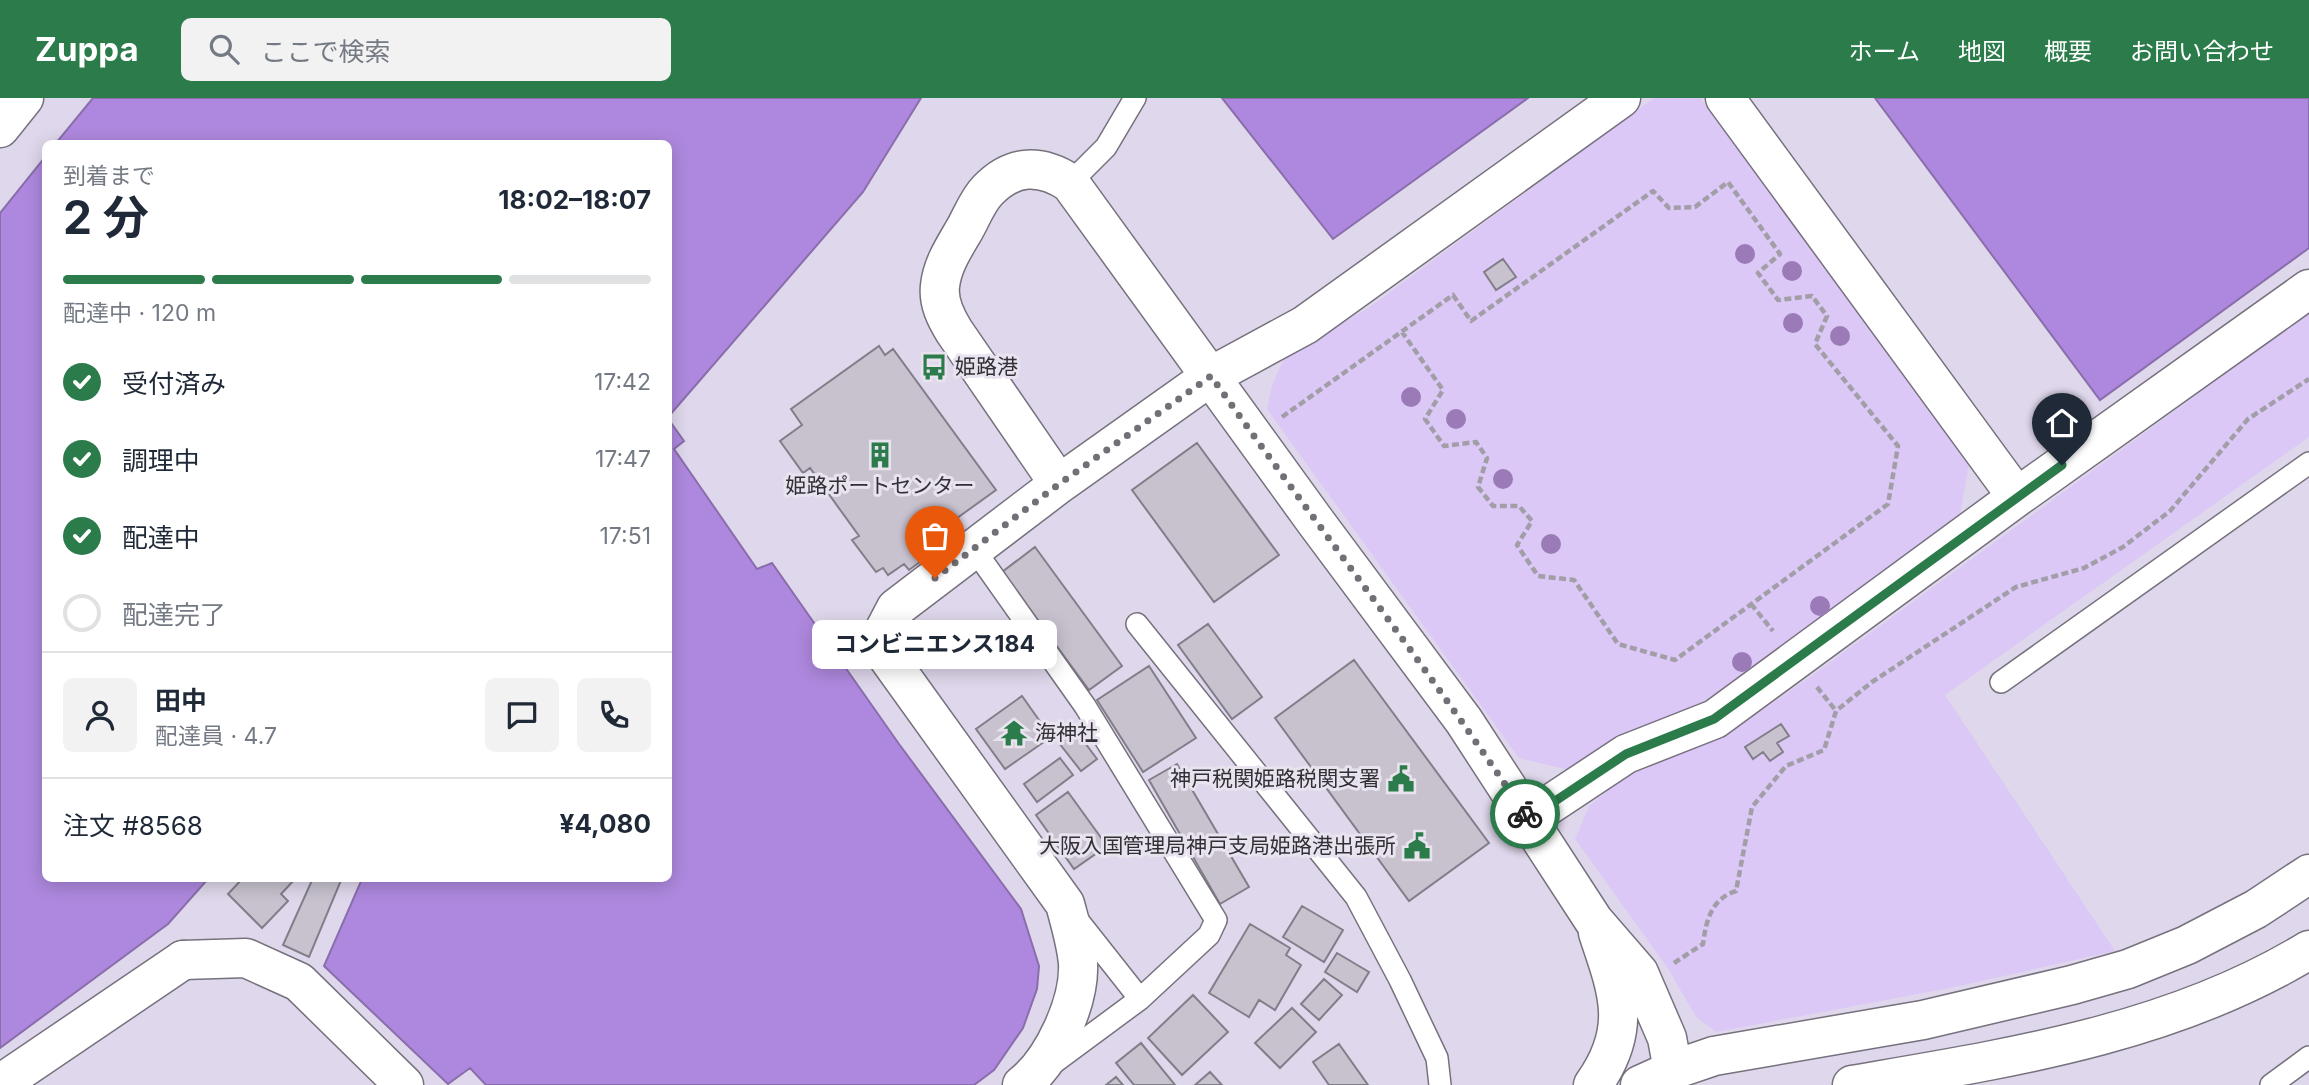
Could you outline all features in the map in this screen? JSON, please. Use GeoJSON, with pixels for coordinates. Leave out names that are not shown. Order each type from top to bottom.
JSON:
{"type":"FeatureCollection","features":[{"type":"Feature","properties":{"kind":"street"},"geometry":{"type":"LineString","coordinates":[[0,128],[24,98]]}},
{"type":"Feature","properties":{"kind":"street"},"geometry":{"type":"LineString","coordinates":[[1026,1082],[1056,1043],[1075,992],[1078,965],[1075,939],[1065,904],[886,655],[885,629],[896,608],[1059,484],[1211,376],[1305,325],[1621,98]]}},
{"type":"Feature","properties":{"kind":"street"},"geometry":{"type":"LineString","coordinates":[[1725,98],[2017,497]]}},
{"type":"Feature","properties":{"kind":"street"},"geometry":{"type":"LineString","coordinates":[[1059,484],[944,315],[940,286],[948,259],[986,191],[1009,173],[1041,170],[1054,173],[1070,183],[1464,722],[1594,921],[1639,973],[1667,1038],[1670,1081]]}},
{"type":"Feature","properties":{"kind":"street"},"geometry":{"type":"LineString","coordinates":[[1528,819],[1626,754],[1714,719],[2017,497],[2309,289]]}},
{"type":"Feature","properties":{"kind":"street"},"geometry":{"type":"LineString","coordinates":[[1670,1081],[1714,1056],[1923,1020],[2073,985],[2128,969],[2187,945],[2256,909],[2309,874]]}},
{"type":"Feature","properties":{"kind":"street"},"geometry":{"type":"LineString","coordinates":[[1593,1085],[1611,1054],[1620,1017],[1614,984],[1594,921]]}},
{"type":"Feature","properties":{"kind":"street"},"geometry":{"type":"LineString","coordinates":[[1852,1085],[2026,1054],[2120,1031],[2225,995],[2282,967],[2309,950]]}},
{"type":"Feature","properties":{"kind":"street"},"geometry":{"type":"LineString","coordinates":[[0,1084],[183,960],[246,958],[299,982],[404,1085]]}},
{"type":"Feature","properties":{"kind":"street"},"geometry":{"type":"LineString","coordinates":[[1620,1017],[1670,1081]]}},
{"type":"Feature","properties":{"kind":"lane"},"geometry":{"type":"LineString","coordinates":[[1070,183],[1106,146],[1135,98]]}},
{"type":"Feature","properties":{"kind":"lane"},"geometry":{"type":"LineString","coordinates":[[2001,682],[2309,463]]}},
{"type":"Feature","properties":{"kind":"lane"},"geometry":{"type":"LineString","coordinates":[[974,549],[1085,706],[1216,920],[1209,935],[1140,999],[1026,1082]]}},
{"type":"Feature","properties":{"kind":"lane"},"geometry":{"type":"LineString","coordinates":[[1137,624],[1356,897],[1437,1058],[1440,1085]]}},
{"type":"Feature","properties":{"kind":"lane"},"geometry":{"type":"LineString","coordinates":[[1065,904],[1140,999]]}},
{"type":"Feature","properties":{"kind":"lane"},"geometry":{"type":"LineString","coordinates":[[2271,1085],[2309,1057]]}},
{"type":"Feature","properties":{"kind":"path"},"geometry":{"type":"LineString","coordinates":[[1281,417],[1453,295],[1471,321],[1653,191],[1669,208],[1695,207],[1728,182],[1780,254],[1758,273],[1778,300],[1812,296],[1827,317],[1815,344],[1898,446],[1888,504],[1675,660],[1618,644],[1574,580],[1538,576],[1517,545],[1532,520],[1519,506],[1493,506],[1478,487],[1487,458],[1475,442],[1444,446],[1437,437],[1425,419],[1443,390],[1402,332]]}},
{"type":"Feature","properties":{"kind":"path"},"geometry":{"type":"LineString","coordinates":[[1667,967],[1703,944],[1710,910],[1736,891],[1752,807],[1786,766],[1824,750],[1836,711],[1872,682],[2016,587],[2084,568],[2123,547],[2170,511],[2248,419],[2309,379]]}},
{"type":"Feature","properties":{"kind":"shaded area"},"geometry":{"type":"Polygon","coordinates":[[[0,98],[93,98],[58,140],[42,140],[42,161],[0,213],[0,98]]]}},
{"type":"Feature","properties":{"kind":"shaded area"},"geometry":{"type":"Polygon","coordinates":[[[93,98],[921,98],[863,192],[672,413],[672,140],[58,140],[93,98]]]}},
{"type":"Feature","properties":{"kind":"shaded area"},"geometry":{"type":"Polygon","coordinates":[[[921,98],[1222,98],[1333,239],[1528,98],[1875,98],[2100,399],[2309,248],[2309,1085],[974,1085],[994,1070],[1037,989],[1039,966],[1021,909],[899,744],[772,563],[757,569],[674,449],[683,441],[672,424],[672,411],[863,192],[921,98]]]}},
{"type":"Feature","properties":{"kind":"shaded area"},"geometry":{"type":"Polygon","coordinates":[[[1222,98],[1528,98],[1333,239],[1222,98]]]}},
{"type":"Feature","properties":{"kind":"shaded area"},"geometry":{"type":"Polygon","coordinates":[[[1654,98],[1700,98],[1969,464],[1960,515],[1764,663],[1693,708],[1620,735],[1569,770],[1519,758],[1267,409],[1272,385],[1284,359],[1299,347],[1367,309],[1654,98]]]}},
{"type":"Feature","properties":{"kind":"shaded area"},"geometry":{"type":"Polygon","coordinates":[[[1875,98],[2309,98],[2309,248],[2100,400],[1875,98]]]}},
{"type":"Feature","properties":{"kind":"shaded area"},"geometry":{"type":"Polygon","coordinates":[[[42,161],[42,882],[205,882],[168,924],[0,1048],[0,213],[42,161]]]}},
{"type":"Feature","properties":{"kind":"shaded area"},"geometry":{"type":"Polygon","coordinates":[[[2309,313],[2309,437],[1945,695],[2115,951],[1950,988],[1716,1032],[1696,1017],[1667,967],[1575,839],[1590,805],[1632,771],[1728,734],[2309,313]]]}},
{"type":"Feature","properties":{"kind":"shaded area"},"geometry":{"type":"Polygon","coordinates":[[[672,424],[684,441],[674,449],[757,569],[772,563],[899,744],[1021,909],[1039,966],[1037,989],[1023,1028],[994,1070],[974,1085],[486,1085],[470,1068],[448,1084],[324,966],[361,882],[672,882],[672,424]]]}},
{"type":"Feature","properties":{"kind":"shaded area"},"geometry":{"type":"Polygon","coordinates":[[[205,882],[361,882],[324,966],[448,1084],[471,1068],[486,1085],[0,1085],[0,1048],[168,925],[205,882]]]}},
{"type":"Feature","properties":{"kind":"building"},"geometry":{"type":"Polygon","coordinates":[[[1503,259],[1516,277],[1496,290],[1484,272],[1503,259]]]}},
{"type":"Feature","properties":{"kind":"building","name":"姫路ポートセンター"},"geometry":{"type":"Polygon","coordinates":[[[879,346],[885,355],[893,349],[996,490],[935,534],[943,545],[909,570],[904,564],[888,575],[883,568],[876,572],[852,540],[859,536],[810,468],[803,473],[780,441],[802,425],[791,409],[879,346]]]}},
{"type":"Feature","properties":{"kind":"building"},"geometry":{"type":"Polygon","coordinates":[[[1197,443],[1279,555],[1214,602],[1132,490],[1197,443]]]}},
{"type":"Feature","properties":{"kind":"building"},"geometry":{"type":"Polygon","coordinates":[[[1035,547],[1122,666],[1089,690],[1002,572],[1035,547]]]}},
{"type":"Feature","properties":{"kind":"building"},"geometry":{"type":"Polygon","coordinates":[[[1208,624],[1262,697],[1232,719],[1178,645],[1208,624]]]}},
{"type":"Feature","properties":{"kind":"building"},"geometry":{"type":"Polygon","coordinates":[[[1354,660],[1489,843],[1409,901],[1275,718],[1354,660]]]}},
{"type":"Feature","properties":{"kind":"building"},"geometry":{"type":"Polygon","coordinates":[[[1149,666],[1196,738],[1143,772],[1097,700],[1149,666]]]}},
{"type":"Feature","properties":{"kind":"building","name":"海神社"},"geometry":{"type":"Polygon","coordinates":[[[1022,696],[1051,737],[1005,769],[976,729],[1022,696]]]}},
{"type":"Feature","properties":{"kind":"building"},"geometry":{"type":"Polygon","coordinates":[[[1781,724],[1789,736],[1777,743],[1783,752],[1770,761],[1763,752],[1753,759],[1745,747],[1781,724]]]}},
{"type":"Feature","properties":{"kind":"building"},"geometry":{"type":"Polygon","coordinates":[[[1076,731],[1097,759],[1081,771],[1059,743],[1076,731]]]}},
{"type":"Feature","properties":{"kind":"building"},"geometry":{"type":"Polygon","coordinates":[[[1060,758],[1073,775],[1037,802],[1024,784],[1060,758]]]}},
{"type":"Feature","properties":{"kind":"building"},"geometry":{"type":"Polygon","coordinates":[[[1177,764],[1249,887],[1220,904],[1149,780],[1177,764]]]}},
{"type":"Feature","properties":{"kind":"building"},"geometry":{"type":"Polygon","coordinates":[[[1068,792],[1107,846],[1074,869],[1036,815],[1068,792]]]}},
{"type":"Feature","properties":{"kind":"building"},"geometry":{"type":"Polygon","coordinates":[[[239,882],[292,882],[281,894],[288,901],[262,928],[228,894],[239,882]]]}},
{"type":"Feature","properties":{"kind":"building"},"geometry":{"type":"Polygon","coordinates":[[[311,882],[340,882],[309,957],[283,945],[311,882]]]}},
{"type":"Feature","properties":{"kind":"building"},"geometry":{"type":"Polygon","coordinates":[[[1302,906],[1343,930],[1324,962],[1283,937],[1302,906]]]}},
{"type":"Feature","properties":{"kind":"building"},"geometry":{"type":"Polygon","coordinates":[[[1250,924],[1290,948],[1286,955],[1301,965],[1275,1010],[1259,1000],[1249,1017],[1209,993],[1250,924]]]}},
{"type":"Feature","properties":{"kind":"building"},"geometry":{"type":"Polygon","coordinates":[[[1337,953],[1369,972],[1357,992],[1325,972],[1337,953]]]}},
{"type":"Feature","properties":{"kind":"building"},"geometry":{"type":"Polygon","coordinates":[[[1324,979],[1342,995],[1319,1020],[1301,1004],[1324,979]]]}},
{"type":"Feature","properties":{"kind":"building"},"geometry":{"type":"Polygon","coordinates":[[[1193,995],[1228,1032],[1182,1075],[1148,1038],[1193,995]]]}},
{"type":"Feature","properties":{"kind":"building"},"geometry":{"type":"Polygon","coordinates":[[[1292,1008],[1316,1032],[1280,1068],[1255,1043],[1292,1008]]]}},
{"type":"Feature","properties":{"kind":"building"},"geometry":{"type":"Polygon","coordinates":[[[1141,1043],[1175,1085],[1134,1085],[1116,1063],[1141,1043]]]}},
{"type":"Feature","properties":{"kind":"building"},"geometry":{"type":"Polygon","coordinates":[[[1339,1044],[1368,1085],[1329,1085],[1313,1062],[1339,1044]]]}},
{"type":"Feature","properties":{"kind":"building"},"geometry":{"type":"Polygon","coordinates":[[[1210,1072],[1222,1085],[1195,1085],[1210,1072]]]}},
{"type":"Feature","properties":{"kind":"building"},"geometry":{"type":"Polygon","coordinates":[[[1116,1077],[1123,1085],[1106,1085],[1116,1077]]]}},
{"type":"Feature","properties":{"kind":"way so far"},"geometry":{"type":"LineString","coordinates":[[935,578],[1059,484],[1211,376],[1464,722],[1525,814]]}},
{"type":"Feature","properties":{"kind":"place","name":"姫路港"},"geometry":{"type":"Point","coordinates":[934,367]}},
{"type":"Feature","properties":{"kind":"place","name":"姫路ポートセンター"},"geometry":{"type":"Point","coordinates":[880,455]}},
{"type":"Feature","properties":{"kind":"place","name":"コンビニエンス184"},"geometry":{"type":"Point","coordinates":[935,578]}},
{"type":"Feature","properties":{"kind":"place","name":"海神社"},"geometry":{"type":"Point","coordinates":[1014,733]}},
{"type":"Feature","properties":{"kind":"place","name":"神戸税関姫路税関支署"},"geometry":{"type":"Point","coordinates":[1401,779]}},
{"type":"Feature","properties":{"kind":"place","name":"大阪入国管理局神戸支局姫路港出張所"},"geometry":{"type":"Point","coordinates":[1417,846]}},
{"type":"Feature","properties":{"kind":"route"},"geometry":{"type":"LineString","coordinates":[[1525,814],[1528,819],[1626,754],[1714,719],[2062,465]]}}]}
